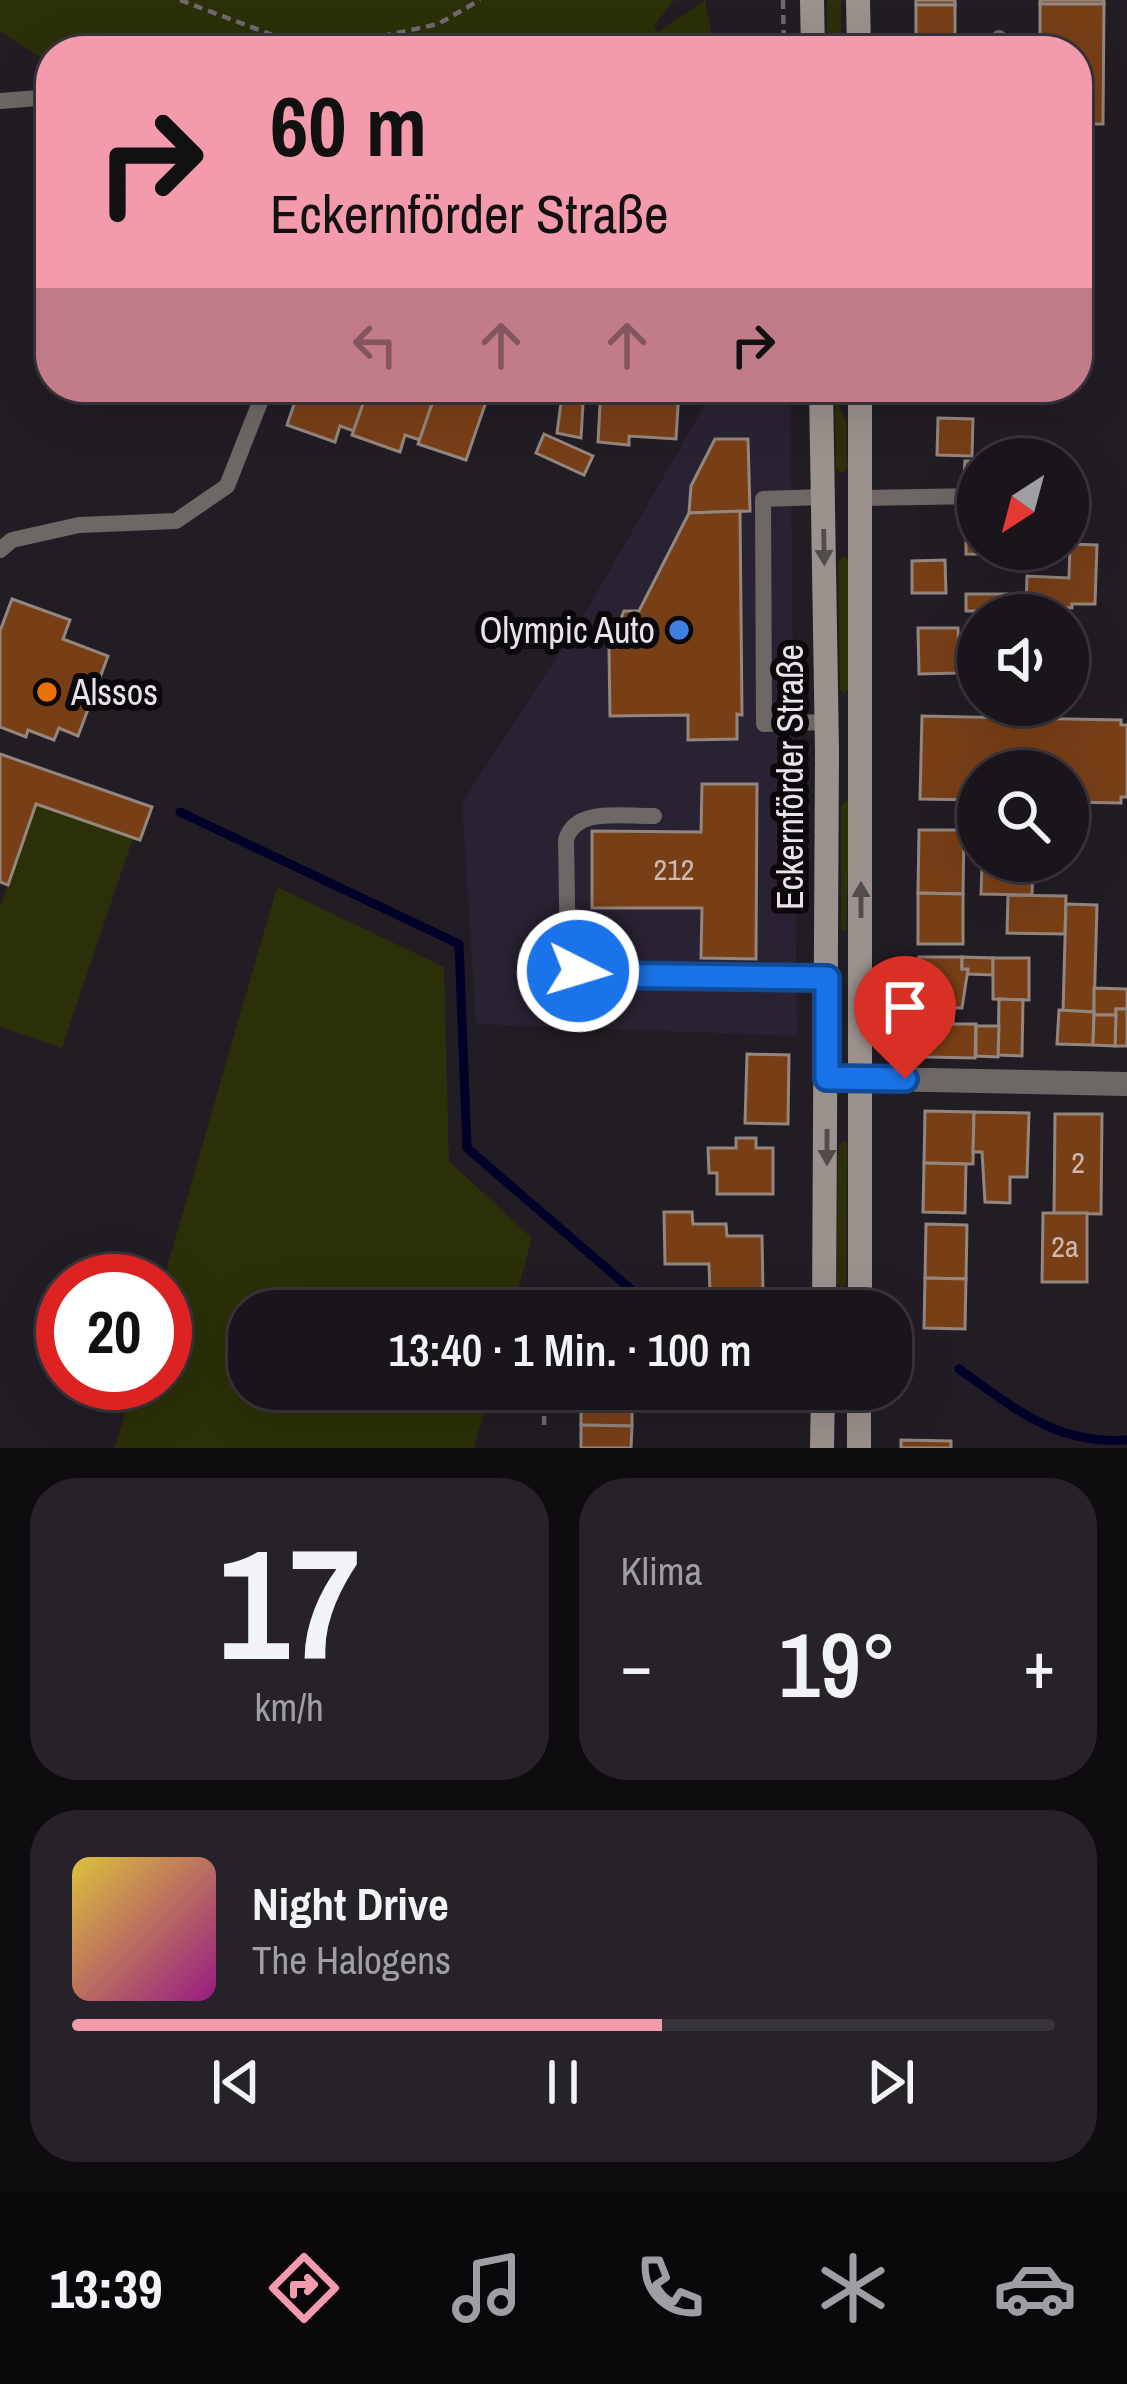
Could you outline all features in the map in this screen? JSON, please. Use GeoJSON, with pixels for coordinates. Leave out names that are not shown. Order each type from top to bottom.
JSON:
{"type":"FeatureCollection","features":[{"type":"Feature","properties":{"kind":"main road"},"geometry":{"type":"LineString","coordinates":[[812,0],[813,36]]}},
{"type":"Feature","properties":{"kind":"main road"},"geometry":{"type":"LineString","coordinates":[[858,0],[859,36]]}},
{"type":"Feature","properties":{"kind":"main road","name":"Eckernförder Straße"},"geometry":{"type":"LineString","coordinates":[[821,402],[827,722],[824,1290]]}},
{"type":"Feature","properties":{"kind":"main road","name":"Eckernförder Straße"},"geometry":{"type":"LineString","coordinates":[[860,402],[860,1290]]}},
{"type":"Feature","properties":{"kind":"main road"},"geometry":{"type":"LineString","coordinates":[[822,1448],[823,1410]]}},
{"type":"Feature","properties":{"kind":"main road"},"geometry":{"type":"LineString","coordinates":[[859,1448],[860,1410]]}},
{"type":"Feature","properties":{"kind":"street"},"geometry":{"type":"LineString","coordinates":[[827,1078],[1127,1084]]}},
{"type":"Feature","properties":{"kind":"lane"},"geometry":{"type":"LineString","coordinates":[[0,101],[36,98]]}},
{"type":"Feature","properties":{"kind":"lane"},"geometry":{"type":"LineString","coordinates":[[0,550],[12,540],[80,525],[176,521],[227,486],[260,402]]}},
{"type":"Feature","properties":{"kind":"lane"},"geometry":{"type":"LineString","coordinates":[[862,498],[957,496]]}},
{"type":"Feature","properties":{"kind":"lane"},"geometry":{"type":"LineString","coordinates":[[823,497],[763,499],[764,724],[827,722]]}},
{"type":"Feature","properties":{"kind":"lane"},"geometry":{"type":"LineString","coordinates":[[654,816],[581,818],[570,826],[566,840],[568,964],[594,975],[827,978]]}},
{"type":"Feature","properties":{"kind":"path"},"geometry":{"type":"LineString","coordinates":[[180,0],[275,36]]}},
{"type":"Feature","properties":{"kind":"path"},"geometry":{"type":"LineString","coordinates":[[384,36],[438,25],[480,0]]}},
{"type":"Feature","properties":{"kind":"path"},"geometry":{"type":"LineString","coordinates":[[783,0],[784,36]]}},
{"type":"Feature","properties":{"kind":"path"},"geometry":{"type":"LineString","coordinates":[[544,1410],[544,1425]]}},
{"type":"Feature","properties":{"kind":"shaded area"},"geometry":{"type":"Polygon","coordinates":[[[706,402],[790,402],[797,1036],[476,1024],[462,803],[584,615],[706,402]]]}},
{"type":"Feature","properties":{"kind":"green space"},"geometry":{"type":"Polygon","coordinates":[[[0,0],[674,0],[654,26],[658,32],[705,0],[712,36],[36,36],[36,55],[0,31],[0,0]]]}},
{"type":"Feature","properties":{"kind":"green space"},"geometry":{"type":"Polygon","coordinates":[[[827,0],[841,0],[841,36],[827,36],[827,0]]]}},
{"type":"Feature","properties":{"kind":"green space"},"geometry":{"type":"Polygon","coordinates":[[[835,402],[846,422],[847,469],[842,473],[836,469],[835,402]]]}},
{"type":"Feature","properties":{"kind":"green space"},"geometry":{"type":"Polygon","coordinates":[[[843,555],[848,559],[849,689],[844,693],[840,689],[838,563],[843,555]]]}},
{"type":"Feature","properties":{"kind":"green space"},"geometry":{"type":"Polygon","coordinates":[[[846,800],[850,803],[846,931],[841,929],[841,806],[846,800]]]}},
{"type":"Feature","properties":{"kind":"green space"},"geometry":{"type":"Polygon","coordinates":[[[36,804],[133,838],[62,1048],[0,1027],[0,907],[36,804]]]}},
{"type":"Feature","properties":{"kind":"green space"},"geometry":{"type":"Polygon","coordinates":[[[277,887],[444,967],[449,1161],[532,1238],[518,1290],[228,1290],[228,1410],[484,1410],[474,1448],[115,1448],[126,1410],[192,1410],[192,1254],[171,1254],[277,887]]]}},
{"type":"Feature","properties":{"kind":"green space"},"geometry":{"type":"Polygon","coordinates":[[[843,1140],[847,1145],[846,1284],[842,1287],[837,1283],[838,1148],[843,1140]]]}},
{"type":"Feature","properties":{"kind":"building"},"geometry":{"type":"Polygon","coordinates":[[[916,0],[955,0],[955,5],[916,5],[916,0]]]}},
{"type":"Feature","properties":{"kind":"building"},"geometry":{"type":"Polygon","coordinates":[[[1040,0],[1104,0],[1104,4],[1040,4],[1040,0]]]}},
{"type":"Feature","properties":{"kind":"building"},"geometry":{"type":"Polygon","coordinates":[[[1040,4],[1104,4],[1103,124],[1092,124],[1092,36],[1040,36],[1040,4]]]}},
{"type":"Feature","properties":{"kind":"building"},"geometry":{"type":"Polygon","coordinates":[[[916,5],[955,5],[955,36],[916,36],[916,5]]]}},
{"type":"Feature","properties":{"kind":"building"},"geometry":{"type":"Polygon","coordinates":[[[295,402],[364,402],[354,431],[340,426],[335,442],[287,425],[295,402]]]}},
{"type":"Feature","properties":{"kind":"building"},"geometry":{"type":"Polygon","coordinates":[[[364,402],[433,402],[420,440],[405,435],[400,452],[352,435],[364,402]]]}},
{"type":"Feature","properties":{"kind":"building"},"geometry":{"type":"Polygon","coordinates":[[[433,402],[486,402],[466,460],[418,444],[433,402]]]}},
{"type":"Feature","properties":{"kind":"building"},"geometry":{"type":"Polygon","coordinates":[[[561,402],[583,402],[581,438],[557,433],[561,402]]]}},
{"type":"Feature","properties":{"kind":"building"},"geometry":{"type":"Polygon","coordinates":[[[600,402],[678,402],[676,439],[629,436],[629,445],[598,442],[600,402]]]}},
{"type":"Feature","properties":{"kind":"building"},"geometry":{"type":"Polygon","coordinates":[[[938,418],[973,419],[972,438],[957,438],[957,456],[937,455],[938,418]]]}},
{"type":"Feature","properties":{"kind":"building"},"geometry":{"type":"Polygon","coordinates":[[[544,434],[593,456],[584,475],[536,453],[544,434]]]}},
{"type":"Feature","properties":{"kind":"building"},"geometry":{"type":"Polygon","coordinates":[[[715,439],[748,439],[750,511],[689,513],[691,486],[715,439]]]}},
{"type":"Feature","properties":{"kind":"building","name":"Olympic Auto"},"geometry":{"type":"Polygon","coordinates":[[[740,511],[742,715],[737,714],[737,739],[688,740],[688,715],[610,716],[609,648],[624,611],[639,611],[689,513],[740,511]]]}},
{"type":"Feature","properties":{"kind":"building"},"geometry":{"type":"Polygon","coordinates":[[[1089,545],[1097,545],[1095,604],[1089,604],[1089,594],[1026,594],[1027,576],[1069,578],[1069,570],[1089,570],[1089,545]]]}},
{"type":"Feature","properties":{"kind":"building"},"geometry":{"type":"Polygon","coordinates":[[[945,560],[946,593],[912,593],[912,561],[945,560]]]}},
{"type":"Feature","properties":{"kind":"building","name":"Alssos"},"geometry":{"type":"Polygon","coordinates":[[[12,599],[70,620],[63,639],[108,656],[78,736],[59,728],[54,740],[28,730],[26,737],[0,727],[0,631],[12,599]]]}},
{"type":"Feature","properties":{"kind":"building"},"geometry":{"type":"Polygon","coordinates":[[[918,628],[957,628],[957,673],[919,674],[918,628]]]}},
{"type":"Feature","properties":{"kind":"building"},"geometry":{"type":"Polygon","coordinates":[[[922,716],[957,717],[957,726],[1089,726],[1089,719],[1121,720],[1121,725],[1127,725],[1127,797],[1121,797],[1121,803],[1089,802],[1089,750],[957,750],[957,800],[920,799],[922,716]]]}},
{"type":"Feature","properties":{"kind":"building"},"geometry":{"type":"Polygon","coordinates":[[[0,754],[152,807],[140,840],[36,804],[8,885],[0,882],[0,754]]]}},
{"type":"Feature","properties":{"kind":"building"},"geometry":{"type":"Polygon","coordinates":[[[702,784],[757,784],[756,959],[701,958],[702,908],[592,908],[592,831],[701,832],[702,784]]]}},
{"type":"Feature","properties":{"kind":"building"},"geometry":{"type":"Polygon","coordinates":[[[919,830],[957,830],[957,882],[963,882],[963,894],[918,893],[919,830]]]}},
{"type":"Feature","properties":{"kind":"building"},"geometry":{"type":"Polygon","coordinates":[[[981,882],[1032,882],[1032,895],[981,894],[981,882]]]}},
{"type":"Feature","properties":{"kind":"building"},"geometry":{"type":"Polygon","coordinates":[[[918,893],[963,894],[963,944],[918,944],[918,893]]]}},
{"type":"Feature","properties":{"kind":"building"},"geometry":{"type":"Polygon","coordinates":[[[1008,895],[1066,896],[1065,934],[1007,933],[1008,895]]]}},
{"type":"Feature","properties":{"kind":"building"},"geometry":{"type":"Polygon","coordinates":[[[1066,904],[1097,905],[1094,1012],[1063,1011],[1066,904]]]}},
{"type":"Feature","properties":{"kind":"building"},"geometry":{"type":"Polygon","coordinates":[[[919,957],[962,957],[962,969],[968,969],[962,1008],[918,1007],[919,957]]]}},
{"type":"Feature","properties":{"kind":"building"},"geometry":{"type":"Polygon","coordinates":[[[962,957],[993,958],[993,975],[968,974],[968,969],[962,969],[962,957]]]}},
{"type":"Feature","properties":{"kind":"building"},"geometry":{"type":"Polygon","coordinates":[[[993,958],[1029,958],[1029,1000],[993,999],[993,958]]]}},
{"type":"Feature","properties":{"kind":"building"},"geometry":{"type":"Polygon","coordinates":[[[1094,988],[1127,989],[1127,1009],[1116,1009],[1116,1015],[1094,1015],[1094,988]]]}},
{"type":"Feature","properties":{"kind":"building"},"geometry":{"type":"Polygon","coordinates":[[[999,999],[1023,1000],[1022,1056],[998,1055],[999,999]]]}},
{"type":"Feature","properties":{"kind":"building"},"geometry":{"type":"Polygon","coordinates":[[[918,1007],[953,1008],[953,1024],[976,1024],[975,1058],[926,1057],[918,1051],[918,1007]]]}},
{"type":"Feature","properties":{"kind":"building"},"geometry":{"type":"Polygon","coordinates":[[[1116,1009],[1127,1009],[1127,1046],[1115,1046],[1116,1009]]]}},
{"type":"Feature","properties":{"kind":"building"},"geometry":{"type":"Polygon","coordinates":[[[1059,1010],[1094,1012],[1093,1045],[1057,1044],[1059,1010]]]}},
{"type":"Feature","properties":{"kind":"building"},"geometry":{"type":"Polygon","coordinates":[[[1094,1015],[1116,1015],[1115,1046],[1093,1045],[1094,1015]]]}},
{"type":"Feature","properties":{"kind":"building"},"geometry":{"type":"Polygon","coordinates":[[[976,1026],[999,1026],[998,1057],[976,1056],[976,1026]]]}},
{"type":"Feature","properties":{"kind":"building"},"geometry":{"type":"Polygon","coordinates":[[[747,1054],[789,1055],[788,1124],[745,1123],[747,1054]]]}},
{"type":"Feature","properties":{"kind":"building"},"geometry":{"type":"Polygon","coordinates":[[[925,1111],[974,1112],[973,1164],[924,1163],[925,1111]]]}},
{"type":"Feature","properties":{"kind":"building"},"geometry":{"type":"Polygon","coordinates":[[[974,1112],[1029,1113],[1027,1177],[1010,1177],[1010,1203],[985,1202],[982,1152],[973,1152],[974,1112]]]}},
{"type":"Feature","properties":{"kind":"building"},"geometry":{"type":"Polygon","coordinates":[[[1055,1114],[1102,1114],[1101,1214],[1054,1213],[1055,1114]]]}},
{"type":"Feature","properties":{"kind":"building"},"geometry":{"type":"Polygon","coordinates":[[[736,1138],[756,1138],[756,1148],[773,1148],[773,1194],[717,1194],[717,1173],[709,1173],[708,1148],[736,1148],[736,1138]]]}},
{"type":"Feature","properties":{"kind":"building"},"geometry":{"type":"Polygon","coordinates":[[[924,1163],[966,1164],[965,1213],[923,1212],[924,1163]]]}},
{"type":"Feature","properties":{"kind":"building"},"geometry":{"type":"Polygon","coordinates":[[[664,1212],[692,1212],[693,1224],[726,1224],[727,1236],[762,1236],[763,1290],[710,1290],[709,1264],[665,1264],[664,1212]]]}},
{"type":"Feature","properties":{"kind":"building"},"geometry":{"type":"Polygon","coordinates":[[[1043,1213],[1087,1213],[1087,1282],[1042,1282],[1043,1213]]]}},
{"type":"Feature","properties":{"kind":"building"},"geometry":{"type":"Polygon","coordinates":[[[926,1224],[967,1225],[966,1279],[925,1278],[926,1224]]]}},
{"type":"Feature","properties":{"kind":"building"},"geometry":{"type":"Polygon","coordinates":[[[925,1278],[966,1279],[965,1329],[924,1328],[925,1278]]]}},
{"type":"Feature","properties":{"kind":"building"},"geometry":{"type":"Polygon","coordinates":[[[581,1410],[632,1410],[632,1426],[581,1425],[581,1410]]]}},
{"type":"Feature","properties":{"kind":"building"},"geometry":{"type":"Polygon","coordinates":[[[581,1425],[632,1426],[631,1448],[581,1448],[581,1425]]]}},
{"type":"Feature","properties":{"kind":"building"},"geometry":{"type":"Polygon","coordinates":[[[901,1440],[951,1441],[951,1448],[901,1448],[901,1440]]]}},
{"type":"Feature","properties":{"kind":"waterway"},"geometry":{"type":"LineString","coordinates":[[180,812],[459,944],[467,1148],[632,1290]]}},
{"type":"Feature","properties":{"kind":"waterway"},"geometry":{"type":"LineString","coordinates":[[959,1369],[1018,1410],[1057,1430],[1127,1440]]}},
{"type":"Feature","properties":{"kind":"place","name":"Olympic Auto"},"geometry":{"type":"Point","coordinates":[679,630]}},
{"type":"Feature","properties":{"kind":"place","name":"Alssos"},"geometry":{"type":"Point","coordinates":[47,692]}},
{"type":"Feature","properties":{"kind":"route"},"geometry":{"type":"LineString","coordinates":[[578,971],[827,978],[827,1078],[905,1079]]}}]}
